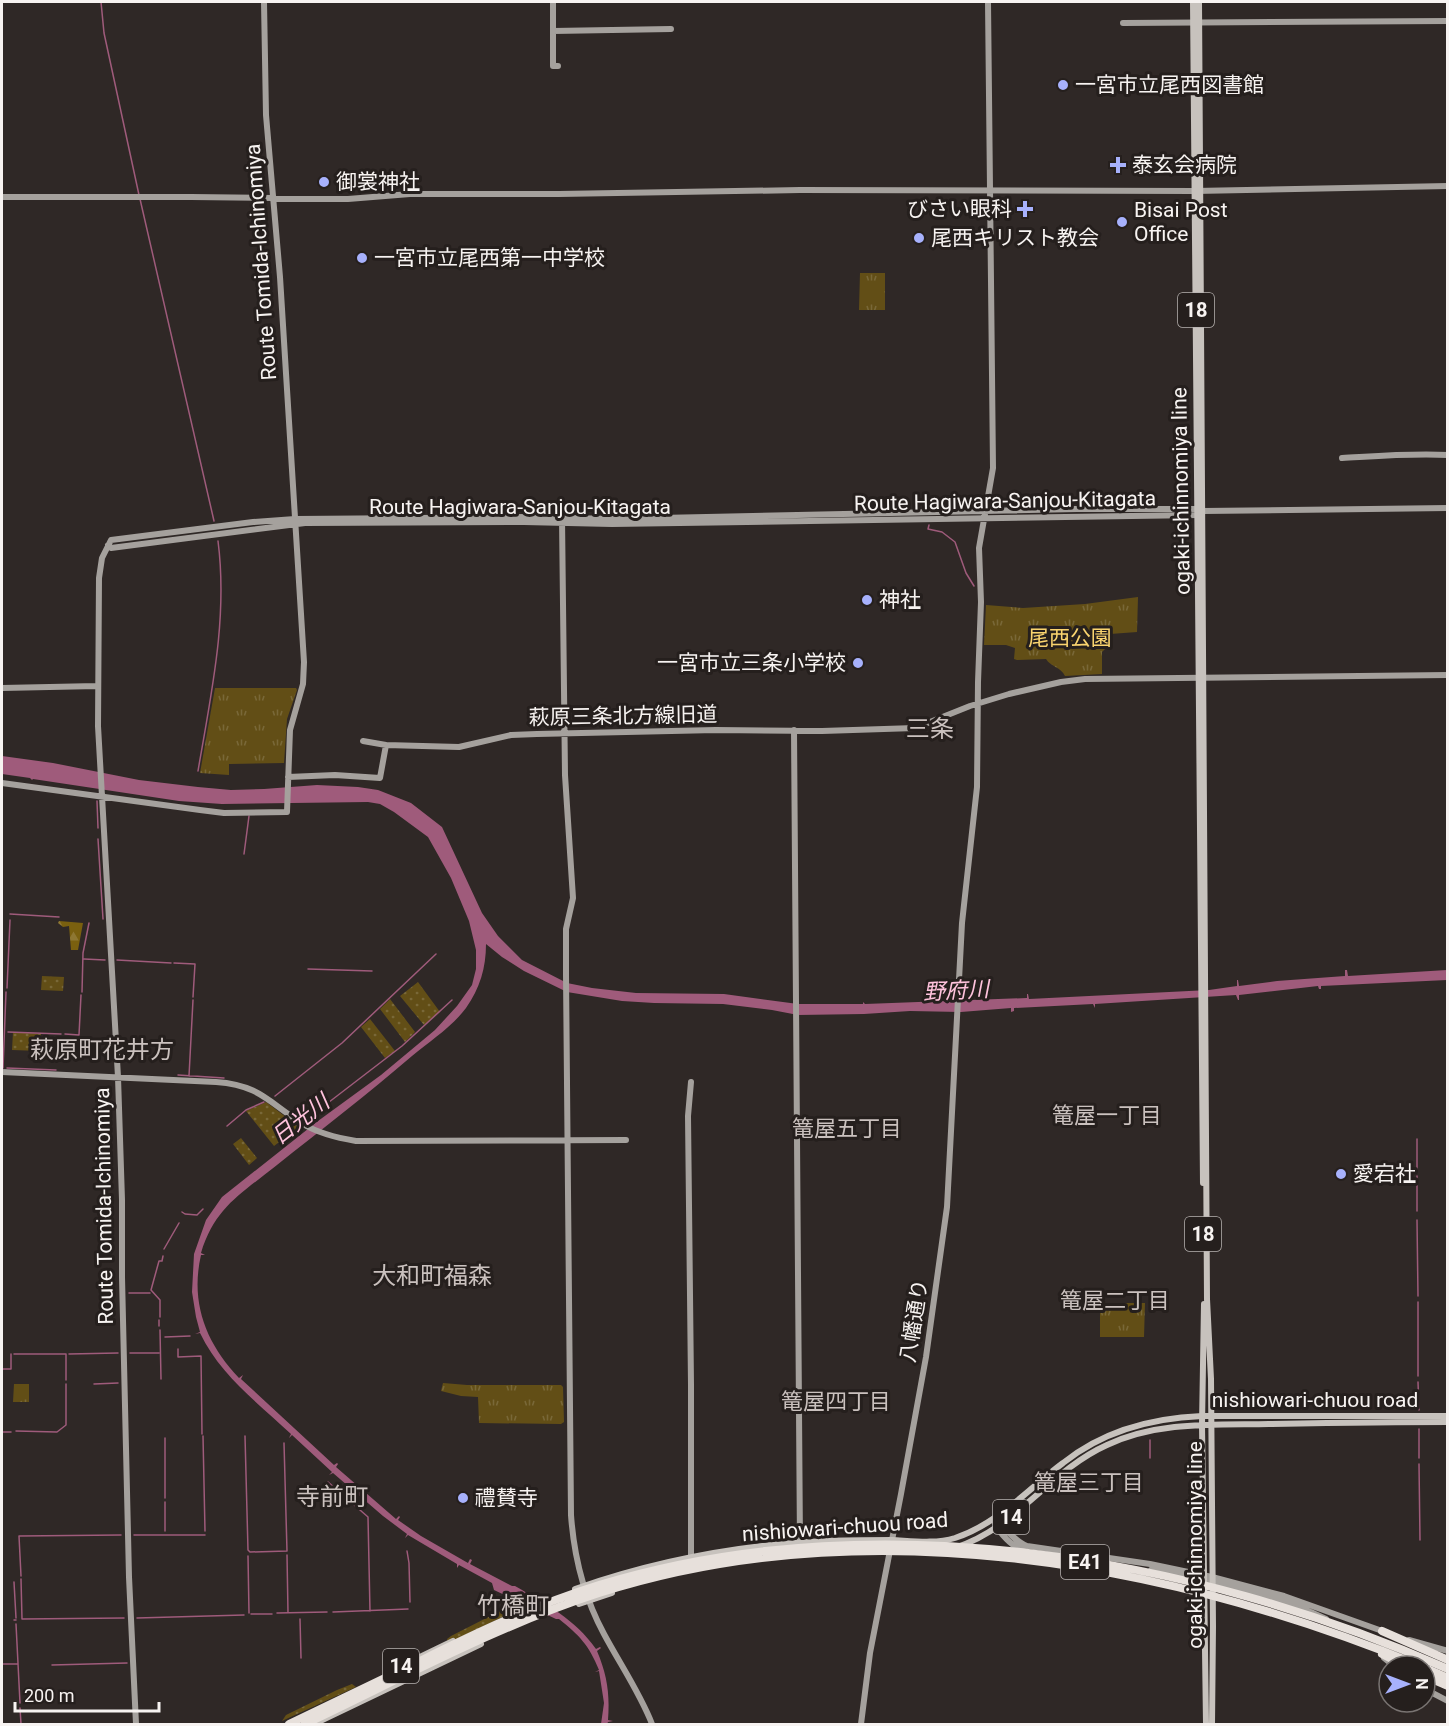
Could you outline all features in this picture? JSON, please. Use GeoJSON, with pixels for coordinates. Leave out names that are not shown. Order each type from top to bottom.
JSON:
{"type":"FeatureCollection","features":[{"type":"Feature","properties":{"kind":"highway","name":"E41"},"geometry":{"type":"LineString","coordinates":[[289,1725],[500,1623],[597,1586],[646,1572],[721,1557],[768,1550],[843,1544],[921,1545],[1002,1551],[1102,1564],[1156,1575],[1234,1593],[1301,1613],[1365,1635],[1448,1669]]}},
{"type":"Feature","properties":{"kind":"highway","name":"E41"},"geometry":{"type":"LineString","coordinates":[[305,1725],[477,1641],[582,1599],[698,1568],[761,1558],[819,1553],[965,1555],[1046,1563],[1112,1574],[1198,1592],[1266,1610],[1332,1631],[1390,1654]]}},
{"type":"Feature","properties":{"kind":"highway"},"geometry":{"type":"LineString","coordinates":[[1382,1631],[1448,1660]]}},
{"type":"Feature","properties":{"kind":"highway"},"geometry":{"type":"LineString","coordinates":[[1378,1652],[1382,1654]]}},
{"type":"Feature","properties":{"kind":"main road","name":"ogaki-ichinnomiya line"},"geometry":{"type":"LineString","coordinates":[[1194,2],[1197,22]]}},
{"type":"Feature","properties":{"kind":"main road","name":"ogaki-ichinnomiya line"},"geometry":{"type":"LineString","coordinates":[[1199,2],[1197,22],[1199,512],[1207,1287],[1211,1379],[1212,1725]]}},
{"type":"Feature","properties":{"kind":"main road","name":"ogaki-ichinnomiya line"},"geometry":{"type":"LineString","coordinates":[[1204,1006],[1202,1425],[1206,1725]]}},
{"type":"Feature","properties":{"kind":"main road","name":"nishiowari-chuou road"},"geometry":{"type":"LineString","coordinates":[[280,1725],[523,1609],[584,1586],[646,1568],[747,1548],[800,1543],[947,1540],[994,1519],[1062,1463],[1094,1442],[1147,1422],[1202,1416],[1448,1416]]}},
{"type":"Feature","properties":{"kind":"main road","name":"nishiowari-chuou road"},"geometry":{"type":"LineString","coordinates":[[314,1725],[457,1655],[539,1618],[631,1588],[691,1573],[752,1563],[946,1550],[968,1543],[999,1526],[1066,1470],[1102,1447],[1148,1431],[1202,1425],[1448,1422]]}},
{"type":"Feature","properties":{"kind":"street","name":"Route Tomida-Ichinomiya"},"geometry":{"type":"LineString","coordinates":[[136,1725],[128,1566],[118,1077],[97,686],[99,578],[102,558],[111,540],[253,522],[295,522],[274,198],[266,115],[264,2]]}},
{"type":"Feature","properties":{"kind":"street"},"geometry":{"type":"LineString","coordinates":[[553,2],[553,66],[558,66]]}},
{"type":"Feature","properties":{"kind":"street","name":"八幡通り"},"geometry":{"type":"LineString","coordinates":[[861,1725],[865,1679],[926,1357],[944,1235],[966,883],[977,787],[980,548],[992,481],[988,2]]}},
{"type":"Feature","properties":{"kind":"street"},"geometry":{"type":"LineString","coordinates":[[1123,23],[1448,21]]}},
{"type":"Feature","properties":{"kind":"street"},"geometry":{"type":"LineString","coordinates":[[553,32],[671,29]]}},
{"type":"Feature","properties":{"kind":"street"},"geometry":{"type":"LineString","coordinates":[[2,197],[348,199],[418,194],[746,190],[1197,190],[1448,186]]}},
{"type":"Feature","properties":{"kind":"street"},"geometry":{"type":"LineString","coordinates":[[1342,458],[1448,455]]}},
{"type":"Feature","properties":{"kind":"street","name":"Route Hagiwara-Sanjou-Kitagata"},"geometry":{"type":"LineString","coordinates":[[295,522],[1448,508]]}},
{"type":"Feature","properties":{"kind":"street"},"geometry":{"type":"LineString","coordinates":[[562,520],[565,775],[573,898],[566,929],[571,1515],[574,1548],[589,1600],[652,1725]]}},
{"type":"Feature","properties":{"kind":"street"},"geometry":{"type":"LineString","coordinates":[[2,783],[224,813],[287,812],[291,725],[303,684],[295,522]]}},
{"type":"Feature","properties":{"kind":"street"},"geometry":{"type":"LineString","coordinates":[[1202,678],[1448,675]]}},
{"type":"Feature","properties":{"kind":"street","name":"萩原三条北方線旧道"},"geometry":{"type":"LineString","coordinates":[[363,741],[386,745],[459,747],[512,735],[613,731],[915,728],[978,704],[1051,684],[1085,679],[1202,678]]}},
{"type":"Feature","properties":{"kind":"street"},"geometry":{"type":"LineString","coordinates":[[2,688],[97,686]]}},
{"type":"Feature","properties":{"kind":"street"},"geometry":{"type":"LineString","coordinates":[[794,730],[801,1558]]}},
{"type":"Feature","properties":{"kind":"street"},"geometry":{"type":"LineString","coordinates":[[288,777],[335,775],[380,778],[386,745]]}},
{"type":"Feature","properties":{"kind":"street"},"geometry":{"type":"LineString","coordinates":[[2,1072],[237,1084],[268,1098],[304,1125],[350,1140],[367,1142],[626,1140]]}},
{"type":"Feature","properties":{"kind":"street"},"geometry":{"type":"LineString","coordinates":[[691,1082],[688,1116],[692,1384],[691,1573]]}},
{"type":"Feature","properties":{"kind":"street"},"geometry":{"type":"LineString","coordinates":[[994,1519],[999,1526],[1023,1545],[1150,1564],[1284,1596],[1382,1631],[1448,1651]]}},
{"type":"Feature","properties":{"kind":"street"},"geometry":{"type":"LineString","coordinates":[[1212,1580],[1304,1609],[1335,1624],[1380,1654]]}},
{"type":"Feature","properties":{"kind":"green space"},"geometry":{"type":"Polygon","coordinates":[[[860,273],[885,273],[885,310],[859,310],[860,273]]]}},
{"type":"Feature","properties":{"kind":"green space","name":"尾西公園"},"geometry":{"type":"Polygon","coordinates":[[[1138,597],[1137,632],[1110,634],[1104,637],[1102,674],[1065,676],[1046,659],[1017,660],[1014,659],[1015,648],[1006,645],[984,645],[986,605],[1023,608],[1085,604],[1138,597]]]}},
{"type":"Feature","properties":{"kind":"green space"},"geometry":{"type":"Polygon","coordinates":[[[215,688],[296,688],[287,719],[284,763],[229,764],[229,775],[200,773],[215,688]]]}},
{"type":"Feature","properties":{"kind":"green space"},"geometry":{"type":"Polygon","coordinates":[[[59,921],[83,923],[78,950],[71,950],[69,926],[63,927],[58,923],[59,921]]]}},
{"type":"Feature","properties":{"kind":"green space"},"geometry":{"type":"Polygon","coordinates":[[[42,976],[64,977],[63,991],[41,990],[42,976]]]}},
{"type":"Feature","properties":{"kind":"green space"},"geometry":{"type":"Polygon","coordinates":[[[418,982],[440,1012],[424,1025],[400,996],[418,982]]]}},
{"type":"Feature","properties":{"kind":"green space"},"geometry":{"type":"Polygon","coordinates":[[[390,999],[415,1032],[405,1042],[380,1009],[390,999]]]}},
{"type":"Feature","properties":{"kind":"green space"},"geometry":{"type":"Polygon","coordinates":[[[370,1019],[395,1051],[385,1058],[361,1027],[370,1019]]]}},
{"type":"Feature","properties":{"kind":"green space"},"geometry":{"type":"Polygon","coordinates":[[[13,1032],[41,1034],[40,1051],[12,1050],[13,1032]]]}},
{"type":"Feature","properties":{"kind":"green space"},"geometry":{"type":"Polygon","coordinates":[[[266,1102],[299,1127],[274,1146],[246,1111],[266,1102]]]}},
{"type":"Feature","properties":{"kind":"green space"},"geometry":{"type":"Polygon","coordinates":[[[241,1138],[257,1158],[249,1165],[233,1144],[241,1138]]]}},
{"type":"Feature","properties":{"kind":"green space"},"geometry":{"type":"Polygon","coordinates":[[[1100,1303],[1145,1303],[1144,1337],[1100,1337],[1100,1303]]]}},
{"type":"Feature","properties":{"kind":"green space"},"geometry":{"type":"Polygon","coordinates":[[[443,1383],[561,1385],[563,1387],[564,1422],[561,1424],[479,1423],[478,1397],[441,1391],[443,1383]]]}},
{"type":"Feature","properties":{"kind":"green space"},"geometry":{"type":"Polygon","coordinates":[[[14,1384],[29,1384],[29,1402],[13,1402],[14,1384]]]}},
{"type":"Feature","properties":{"kind":"green space"},"geometry":{"type":"Polygon","coordinates":[[[506,1608],[511,1613],[448,1643],[447,1639],[451,1636],[506,1608]]]}},
{"type":"Feature","properties":{"kind":"green space"},"geometry":{"type":"Polygon","coordinates":[[[352,1684],[356,1687],[282,1721],[286,1715],[352,1684]]]}},
{"type":"Feature","properties":{"kind":"shaded area"},"geometry":{"type":"Polygon","coordinates":[[[2,756],[53,763],[139,780],[231,790],[317,785],[378,790],[411,803],[442,827],[482,913],[498,936],[522,960],[567,983],[592,988],[636,993],[724,994],[798,1004],[863,1004],[863,1002],[865,1004],[1027,998],[1027,994],[1029,999],[1209,990],[1237,986],[1237,980],[1239,986],[1345,976],[1345,970],[1348,976],[1447,970],[1447,980],[1321,986],[1321,989],[1318,986],[1239,995],[1239,1000],[1236,995],[1095,1004],[1095,1008],[1093,1004],[1014,1008],[1011,1012],[1011,1008],[961,1012],[910,1011],[798,1015],[723,1004],[622,1001],[567,992],[524,971],[486,944],[483,970],[475,993],[466,1008],[454,1021],[362,1098],[241,1193],[222,1213],[207,1237],[201,1253],[205,1255],[201,1255],[198,1273],[199,1306],[218,1351],[239,1378],[243,1375],[241,1379],[334,1465],[337,1463],[336,1467],[396,1519],[399,1516],[398,1520],[421,1536],[468,1563],[470,1559],[472,1560],[470,1564],[549,1606],[579,1629],[596,1649],[601,1648],[597,1651],[607,1684],[608,1720],[613,1721],[601,1724],[604,1703],[599,1671],[595,1672],[599,1670],[583,1641],[572,1630],[559,1619],[494,1590],[492,1583],[459,1565],[457,1568],[457,1564],[408,1535],[405,1538],[407,1534],[333,1473],[329,1475],[332,1472],[292,1435],[289,1438],[291,1434],[229,1375],[208,1348],[200,1333],[195,1334],[200,1332],[192,1292],[194,1254],[206,1220],[222,1197],[318,1121],[381,1075],[435,1030],[472,985],[476,969],[476,950],[469,921],[451,878],[428,837],[380,804],[368,802],[222,804],[179,801],[2,774],[2,756]]]}},
{"type":"Feature","properties":{"kind":"waterway"},"geometry":{"type":"LineString","coordinates":[[101,2],[104,33],[139,195]]}},
{"type":"Feature","properties":{"kind":"waterway"},"geometry":{"type":"LineString","coordinates":[[140,199],[214,521]]}},
{"type":"Feature","properties":{"kind":"waterway"},"geometry":{"type":"LineString","coordinates":[[929,525],[928,529],[942,532],[955,542],[966,573],[974,586]]}},
{"type":"Feature","properties":{"kind":"waterway"},"geometry":{"type":"LineString","coordinates":[[198,771],[217,656],[221,599],[218,541]]}},
{"type":"Feature","properties":{"kind":"waterway"},"geometry":{"type":"LineString","coordinates":[[97,801],[98,828]]}},
{"type":"Feature","properties":{"kind":"waterway"},"geometry":{"type":"LineString","coordinates":[[244,854],[249,816]]}},
{"type":"Feature","properties":{"kind":"waterway"},"geometry":{"type":"LineString","coordinates":[[98,839],[103,919]]}},
{"type":"Feature","properties":{"kind":"waterway"},"geometry":{"type":"LineString","coordinates":[[10,914],[59,917]]}},
{"type":"Feature","properties":{"kind":"waterway"},"geometry":{"type":"LineString","coordinates":[[7,988],[10,920]]}},
{"type":"Feature","properties":{"kind":"waterway"},"geometry":{"type":"LineString","coordinates":[[82,992],[83,953],[89,923]]}},
{"type":"Feature","properties":{"kind":"waterway"},"geometry":{"type":"LineString","coordinates":[[275,1096],[342,1043],[436,954]]}},
{"type":"Feature","properties":{"kind":"waterway"},"geometry":{"type":"LineString","coordinates":[[84,959],[105,960]]}},
{"type":"Feature","properties":{"kind":"waterway"},"geometry":{"type":"LineString","coordinates":[[117,960],[171,963]]}},
{"type":"Feature","properties":{"kind":"waterway"},"geometry":{"type":"LineString","coordinates":[[174,963],[195,964],[193,997]]}},
{"type":"Feature","properties":{"kind":"waterway"},"geometry":{"type":"LineString","coordinates":[[308,969],[372,971]]}},
{"type":"Feature","properties":{"kind":"waterway"},"geometry":{"type":"LineString","coordinates":[[2,1068],[6,992]]}},
{"type":"Feature","properties":{"kind":"waterway"},"geometry":{"type":"LineString","coordinates":[[65,1034],[79,1035],[81,995]]}},
{"type":"Feature","properties":{"kind":"waterway"},"geometry":{"type":"LineString","coordinates":[[189,1076],[193,1000]]}},
{"type":"Feature","properties":{"kind":"waterway","name":"日光川"},"geometry":{"type":"LineString","coordinates":[[307,1119],[402,1046],[452,1000]]}},
{"type":"Feature","properties":{"kind":"waterway"},"geometry":{"type":"LineString","coordinates":[[8,1032],[61,1034]]}},
{"type":"Feature","properties":{"kind":"waterway"},"geometry":{"type":"LineString","coordinates":[[7,1068],[56,1070]]}},
{"type":"Feature","properties":{"kind":"waterway"},"geometry":{"type":"LineString","coordinates":[[178,1075],[224,1078]]}},
{"type":"Feature","properties":{"kind":"waterway"},"geometry":{"type":"LineString","coordinates":[[2,1077],[2,1095]]}},
{"type":"Feature","properties":{"kind":"waterway"},"geometry":{"type":"LineString","coordinates":[[227,1126],[246,1110],[264,1102]]}},
{"type":"Feature","properties":{"kind":"waterway"},"geometry":{"type":"LineString","coordinates":[[1417,1139],[1417,1170]]}},
{"type":"Feature","properties":{"kind":"waterway"},"geometry":{"type":"LineString","coordinates":[[1417,1176],[1417,1211]]}},
{"type":"Feature","properties":{"kind":"waterway"},"geometry":{"type":"LineString","coordinates":[[182,1212],[197,1215],[203,1209]]}},
{"type":"Feature","properties":{"kind":"waterway"},"geometry":{"type":"LineString","coordinates":[[1417,1220],[1418,1296]]}},
{"type":"Feature","properties":{"kind":"waterway"},"geometry":{"type":"LineString","coordinates":[[164,1249],[179,1223]]}},
{"type":"Feature","properties":{"kind":"waterway"},"geometry":{"type":"LineString","coordinates":[[160,1317],[160,1300],[151,1290],[159,1261],[162,1261],[163,1256]]}},
{"type":"Feature","properties":{"kind":"waterway"},"geometry":{"type":"LineString","coordinates":[[129,1293],[150,1293]]}},
{"type":"Feature","properties":{"kind":"waterway"},"geometry":{"type":"LineString","coordinates":[[1418,1302],[1418,1376]]}},
{"type":"Feature","properties":{"kind":"waterway"},"geometry":{"type":"LineString","coordinates":[[159,1320],[159,1326]]}},
{"type":"Feature","properties":{"kind":"waterway"},"geometry":{"type":"LineString","coordinates":[[160,1330],[161,1379]]}},
{"type":"Feature","properties":{"kind":"waterway"},"geometry":{"type":"LineString","coordinates":[[165,1337],[190,1336]]}},
{"type":"Feature","properties":{"kind":"waterway"},"geometry":{"type":"LineString","coordinates":[[178,1349],[178,1357],[201,1356],[202,1434]]}},
{"type":"Feature","properties":{"kind":"waterway"},"geometry":{"type":"LineString","coordinates":[[69,1354],[118,1353]]}},
{"type":"Feature","properties":{"kind":"waterway"},"geometry":{"type":"LineString","coordinates":[[130,1353],[159,1353]]}},
{"type":"Feature","properties":{"kind":"waterway"},"geometry":{"type":"LineString","coordinates":[[2,1369],[11,1369],[11,1354]]}},
{"type":"Feature","properties":{"kind":"waterway"},"geometry":{"type":"LineString","coordinates":[[14,1354],[66,1354],[66,1380]]}},
{"type":"Feature","properties":{"kind":"waterway"},"geometry":{"type":"LineString","coordinates":[[1418,1382],[1419,1410]]}},
{"type":"Feature","properties":{"kind":"waterway"},"geometry":{"type":"LineString","coordinates":[[94,1384],[118,1383]]}},
{"type":"Feature","properties":{"kind":"waterway"},"geometry":{"type":"LineString","coordinates":[[16,1431],[57,1432],[66,1425],[66,1384]]}},
{"type":"Feature","properties":{"kind":"waterway"},"geometry":{"type":"LineString","coordinates":[[1419,1429],[1419,1458]]}},
{"type":"Feature","properties":{"kind":"waterway"},"geometry":{"type":"LineString","coordinates":[[2,1432],[11,1432]]}},
{"type":"Feature","properties":{"kind":"waterway"},"geometry":{"type":"LineString","coordinates":[[203,1436],[205,1531]]}},
{"type":"Feature","properties":{"kind":"waterway"},"geometry":{"type":"LineString","coordinates":[[245,1436],[248,1550],[250,1552],[287,1551],[284,1443]]}},
{"type":"Feature","properties":{"kind":"waterway"},"geometry":{"type":"LineString","coordinates":[[165,1438],[165,1498]]}},
{"type":"Feature","properties":{"kind":"waterway"},"geometry":{"type":"LineString","coordinates":[[1150,1440],[1150,1458]]}},
{"type":"Feature","properties":{"kind":"waterway"},"geometry":{"type":"LineString","coordinates":[[1419,1464],[1420,1540]]}},
{"type":"Feature","properties":{"kind":"waterway"},"geometry":{"type":"LineString","coordinates":[[328,1482],[368,1517],[370,1611]]}},
{"type":"Feature","properties":{"kind":"waterway"},"geometry":{"type":"LineString","coordinates":[[165,1502],[165,1531]]}},
{"type":"Feature","properties":{"kind":"waterway"},"geometry":{"type":"LineString","coordinates":[[21,1576],[19,1536],[121,1535]]}},
{"type":"Feature","properties":{"kind":"waterway"},"geometry":{"type":"LineString","coordinates":[[134,1535],[205,1535]]}},
{"type":"Feature","properties":{"kind":"waterway"},"geometry":{"type":"LineString","coordinates":[[407,1551],[410,1602]]}},
{"type":"Feature","properties":{"kind":"waterway"},"geometry":{"type":"LineString","coordinates":[[287,1555],[288,1613]]}},
{"type":"Feature","properties":{"kind":"waterway"},"geometry":{"type":"LineString","coordinates":[[248,1556],[249,1613]]}},
{"type":"Feature","properties":{"kind":"waterway"},"geometry":{"type":"LineString","coordinates":[[21,1579],[22,1619],[124,1618]]}},
{"type":"Feature","properties":{"kind":"waterway"},"geometry":{"type":"LineString","coordinates":[[14,1582],[16,1618]]}},
{"type":"Feature","properties":{"kind":"waterway"},"geometry":{"type":"LineString","coordinates":[[333,1612],[408,1609]]}},
{"type":"Feature","properties":{"kind":"waterway"},"geometry":{"type":"LineString","coordinates":[[277,1613],[327,1612]]}},
{"type":"Feature","properties":{"kind":"waterway"},"geometry":{"type":"LineString","coordinates":[[251,1614],[272,1614]]}},
{"type":"Feature","properties":{"kind":"waterway"},"geometry":{"type":"LineString","coordinates":[[137,1618],[244,1615]]}},
{"type":"Feature","properties":{"kind":"waterway"},"geometry":{"type":"LineString","coordinates":[[300,1619],[301,1658]]}},
{"type":"Feature","properties":{"kind":"waterway"},"geometry":{"type":"LineString","coordinates":[[16,1624],[20,1703]]}},
{"type":"Feature","properties":{"kind":"waterway"},"geometry":{"type":"LineString","coordinates":[[52,1665],[127,1663]]}},
{"type":"Feature","properties":{"kind":"waterway"},"geometry":{"type":"LineString","coordinates":[[2,1664],[18,1664]]}},
{"type":"Feature","properties":{"kind":"waterway"},"geometry":{"type":"LineString","coordinates":[[20,1708],[21,1724]]}},
{"type":"Feature","properties":{"kind":"place","name":"一宮市立尾西図書館"},"geometry":{"type":"Point","coordinates":[1063,85]}},
{"type":"Feature","properties":{"kind":"place","name":"泰玄会病院"},"geometry":{"type":"Point","coordinates":[1118,165]}},
{"type":"Feature","properties":{"kind":"place","name":"御裳神社"},"geometry":{"type":"Point","coordinates":[324,182]}},
{"type":"Feature","properties":{"kind":"place","name":"びさい眼科"},"geometry":{"type":"Point","coordinates":[1025,209]}},
{"type":"Feature","properties":{"kind":"place","name":"Bisai Post Office"},"geometry":{"type":"Point","coordinates":[1122,222]}},
{"type":"Feature","properties":{"kind":"place","name":"尾西キリスト教会"},"geometry":{"type":"Point","coordinates":[919,238]}},
{"type":"Feature","properties":{"kind":"place","name":"一宮市立尾西第一中学校"},"geometry":{"type":"Point","coordinates":[362,258]}},
{"type":"Feature","properties":{"kind":"place","name":"神社"},"geometry":{"type":"Point","coordinates":[867,600]}},
{"type":"Feature","properties":{"kind":"place","name":"一宮市立三条小学校"},"geometry":{"type":"Point","coordinates":[858,663]}},
{"type":"Feature","properties":{"kind":"place","name":"愛宕社"},"geometry":{"type":"Point","coordinates":[1341,1174]}},
{"type":"Feature","properties":{"kind":"place","name":"禮賛寺"},"geometry":{"type":"Point","coordinates":[463,1498]}},
{"type":"Feature","properties":{"kind":"district","name":"三条"},"geometry":{"type":"Point","coordinates":[930,729]}},
{"type":"Feature","properties":{"kind":"district","name":"萩原町花井方"},"geometry":{"type":"Point","coordinates":[102,1050]}},
{"type":"Feature","properties":{"kind":"district","name":"篭屋一丁目"},"geometry":{"type":"Point","coordinates":[1107,1115]}},
{"type":"Feature","properties":{"kind":"district","name":"篭屋五丁目"},"geometry":{"type":"Point","coordinates":[847,1128]}},
{"type":"Feature","properties":{"kind":"district","name":"大和町福森"},"geometry":{"type":"Point","coordinates":[432,1276]}},
{"type":"Feature","properties":{"kind":"district","name":"篭屋二丁目"},"geometry":{"type":"Point","coordinates":[1115,1300]}},
{"type":"Feature","properties":{"kind":"district","name":"篭屋四丁目"},"geometry":{"type":"Point","coordinates":[836,1401]}},
{"type":"Feature","properties":{"kind":"district","name":"篭屋三丁目"},"geometry":{"type":"Point","coordinates":[1089,1482]}},
{"type":"Feature","properties":{"kind":"district","name":"寺前町"},"geometry":{"type":"Point","coordinates":[332,1497]}},
{"type":"Feature","properties":{"kind":"district","name":"竹橋町"},"geometry":{"type":"Point","coordinates":[513,1606]}},
{"type":"Feature","properties":{"kind":"water label","name":"野府川"},"geometry":{"type":"Point","coordinates":[956,990]}}]}
